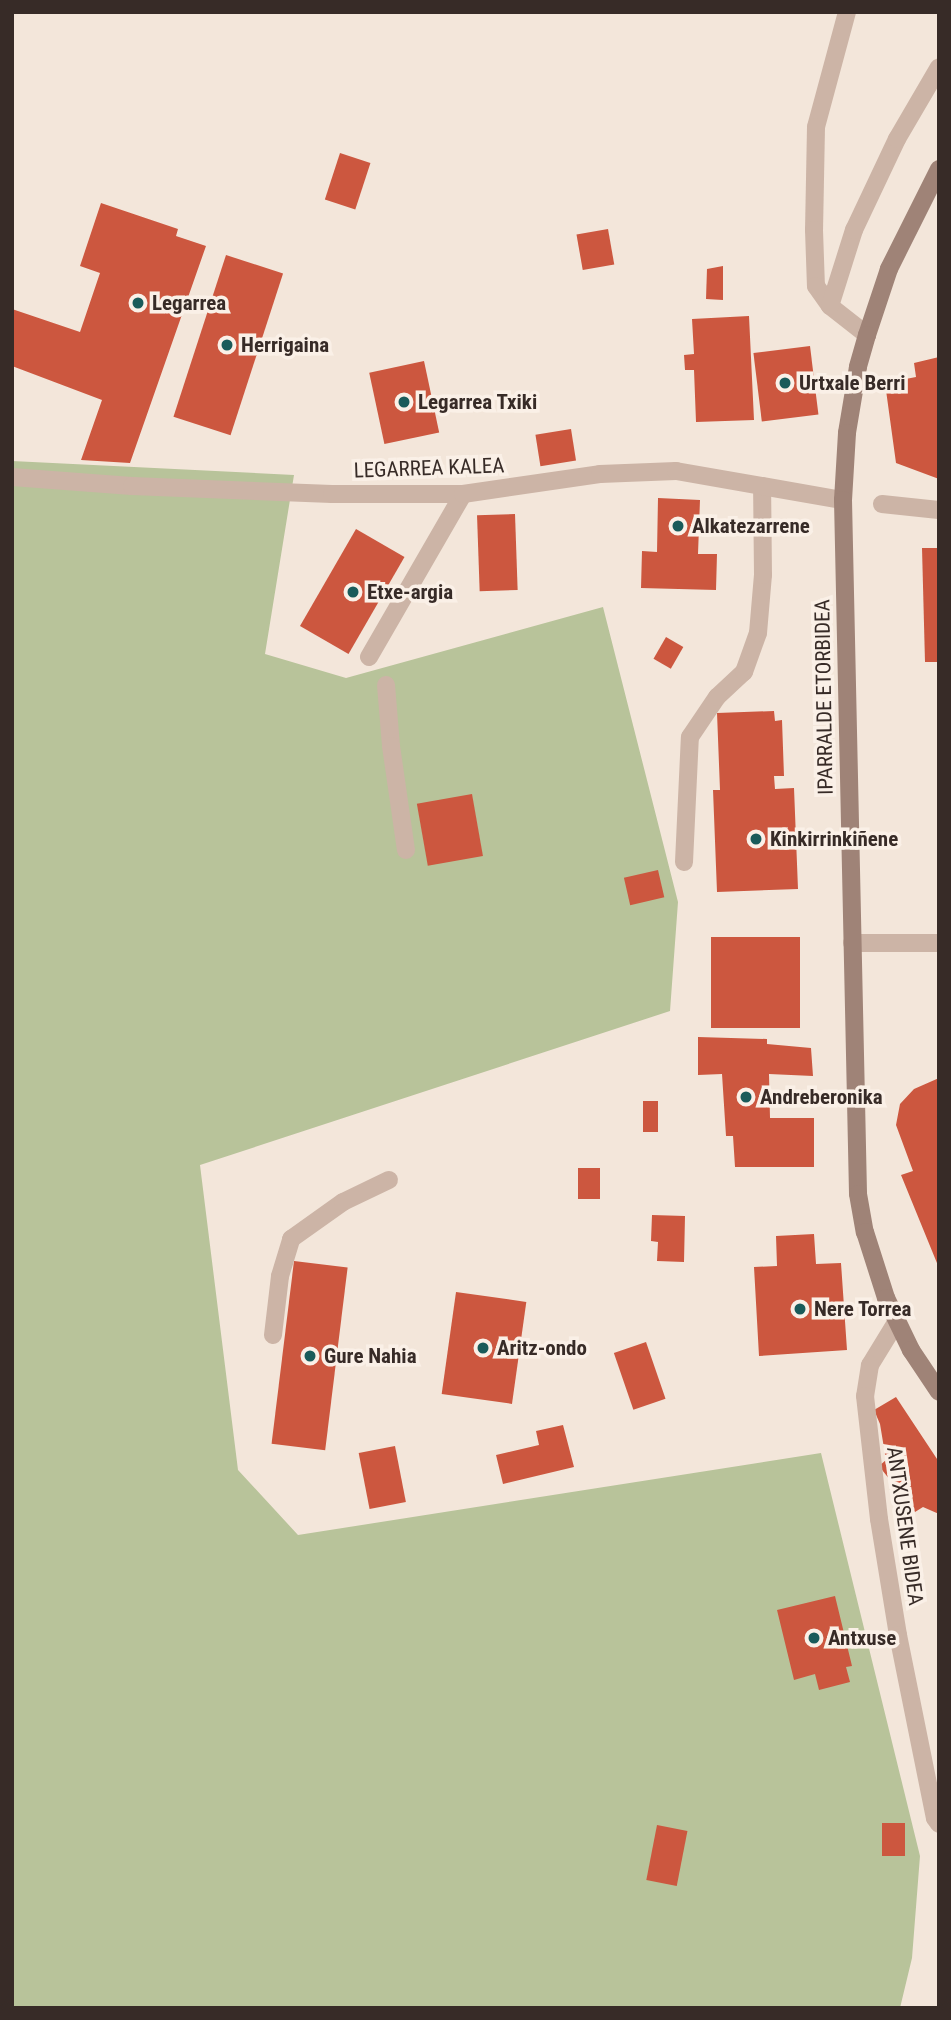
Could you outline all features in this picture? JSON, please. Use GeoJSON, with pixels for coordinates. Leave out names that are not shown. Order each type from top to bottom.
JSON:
{"type":"FeatureCollection","features":[{"type":"Feature","properties":{"kind":"main road","name":"IPARRALDE ETORBIDEA"},"geometry":{"type":"LineString","coordinates":[[939,169],[889,269],[867,335],[858,367],[847,433],[844,500],[858,1194],[874,1265],[897,1321],[939,1392]]}},
{"type":"Feature","properties":{"kind":"street"},"geometry":{"type":"LineString","coordinates":[[847,12],[816,127],[816,286],[831,306],[867,335]]}},
{"type":"Feature","properties":{"kind":"street"},"geometry":{"type":"LineString","coordinates":[[831,306],[854,230],[897,139],[939,67]]}},
{"type":"Feature","properties":{"kind":"street","name":"LEGARREA KALEA"},"geometry":{"type":"LineString","coordinates":[[12,477],[132,486],[332,494],[463,494],[600,474],[676,471],[844,500]]}},
{"type":"Feature","properties":{"kind":"street"},"geometry":{"type":"LineString","coordinates":[[684,862],[690,737],[717,697],[744,671],[758,633],[763,575],[762,486]]}},
{"type":"Feature","properties":{"kind":"street"},"geometry":{"type":"LineString","coordinates":[[369,657],[463,494]]}},
{"type":"Feature","properties":{"kind":"street"},"geometry":{"type":"LineString","coordinates":[[882,504],[939,510]]}},
{"type":"Feature","properties":{"kind":"street"},"geometry":{"type":"LineString","coordinates":[[386,685],[391,746],[406,850]]}},
{"type":"Feature","properties":{"kind":"street"},"geometry":{"type":"LineString","coordinates":[[852,943],[939,943]]}},
{"type":"Feature","properties":{"kind":"street"},"geometry":{"type":"LineString","coordinates":[[273,1335],[280,1276],[291,1239],[343,1202],[389,1181]]}},
{"type":"Feature","properties":{"kind":"street","name":"ANTXUSENE BIDEA"},"geometry":{"type":"LineString","coordinates":[[897,1321],[870,1365],[864,1396],[879,1519],[898,1635],[935,1818],[939,1824]]}},
{"type":"Feature","properties":{"kind":"green space"},"geometry":{"type":"Polygon","coordinates":[[[12,461],[294,475],[265,654],[346,678],[603,607],[678,902],[670,1011],[200,1165],[238,1470],[298,1535],[821,1453],[920,1856],[912,1958],[900,2008],[12,2008],[12,461]]]}},
{"type":"Feature","properties":{"kind":"building"},"geometry":{"type":"Polygon","coordinates":[[[340,153],[370,163],[355,209],[325,200],[340,153]]]}},
{"type":"Feature","properties":{"kind":"building","name":"Legarrea"},"geometry":{"type":"Polygon","coordinates":[[[101,203],[178,229],[176,236],[206,246],[130,463],[81,460],[102,400],[12,366],[12,309],[80,332],[100,273],[80,266],[101,203]]]}},
{"type":"Feature","properties":{"kind":"building"},"geometry":{"type":"Polygon","coordinates":[[[608,229],[614,264],[583,270],[576,235],[608,229]]]}},
{"type":"Feature","properties":{"kind":"building","name":"Herrigaina"},"geometry":{"type":"Polygon","coordinates":[[[226,255],[283,274],[231,435],[173,417],[226,255]]]}},
{"type":"Feature","properties":{"kind":"building"},"geometry":{"type":"Polygon","coordinates":[[[723,266],[723,300],[706,299],[707,269],[723,266]]]}},
{"type":"Feature","properties":{"kind":"building"},"geometry":{"type":"Polygon","coordinates":[[[749,316],[754,420],[696,422],[694,370],[685,370],[684,355],[694,354],[692,319],[749,316]]]}},
{"type":"Feature","properties":{"kind":"building","name":"Urtxale Berri"},"geometry":{"type":"Polygon","coordinates":[[[810,346],[818,414],[762,421],[753,353],[810,346]]]}},
{"type":"Feature","properties":{"kind":"building"},"geometry":{"type":"Polygon","coordinates":[[[939,357],[939,479],[896,463],[885,383],[916,377],[914,363],[939,357]]]}},
{"type":"Feature","properties":{"kind":"building","name":"Legarrea Txiki"},"geometry":{"type":"Polygon","coordinates":[[[424,361],[439,432],[384,444],[369,373],[424,361]]]}},
{"type":"Feature","properties":{"kind":"building"},"geometry":{"type":"Polygon","coordinates":[[[571,429],[576,461],[540,466],[535,435],[571,429]]]}},
{"type":"Feature","properties":{"kind":"building","name":"Alkatezarrene"},"geometry":{"type":"Polygon","coordinates":[[[658,498],[700,500],[698,554],[717,554],[716,590],[641,588],[642,551],[657,552],[658,498]]]}},
{"type":"Feature","properties":{"kind":"building"},"geometry":{"type":"Polygon","coordinates":[[[515,514],[518,590],[480,591],[477,515],[515,514]]]}},
{"type":"Feature","properties":{"kind":"building","name":"Etxe-argia"},"geometry":{"type":"Polygon","coordinates":[[[356,529],[404,557],[348,654],[300,626],[356,529]]]}},
{"type":"Feature","properties":{"kind":"building"},"geometry":{"type":"Polygon","coordinates":[[[922,548],[939,548],[939,662],[925,662],[922,548]]]}},
{"type":"Feature","properties":{"kind":"building"},"geometry":{"type":"Polygon","coordinates":[[[666,637],[683,647],[671,669],[654,659],[666,637]]]}},
{"type":"Feature","properties":{"kind":"building","name":"Kinkirrinkiñene"},"geometry":{"type":"Polygon","coordinates":[[[774,711],[775,721],[782,720],[784,776],[774,776],[775,789],[794,788],[798,889],[717,892],[713,790],[720,790],[717,713],[774,711]]]}},
{"type":"Feature","properties":{"kind":"building"},"geometry":{"type":"Polygon","coordinates":[[[472,794],[483,856],[428,866],[417,804],[472,794]]]}},
{"type":"Feature","properties":{"kind":"building"},"geometry":{"type":"Polygon","coordinates":[[[658,870],[664,897],[630,905],[624,878],[658,870]]]}},
{"type":"Feature","properties":{"kind":"building"},"geometry":{"type":"Polygon","coordinates":[[[711,937],[800,937],[800,1028],[711,1028],[711,937]]]}},
{"type":"Feature","properties":{"kind":"building","name":"Andreberonika"},"geometry":{"type":"Polygon","coordinates":[[[698,1037],[767,1039],[767,1044],[811,1048],[813,1076],[769,1074],[770,1118],[814,1118],[814,1167],[735,1167],[733,1136],[726,1136],[722,1074],[698,1075],[698,1037]]]}},
{"type":"Feature","properties":{"kind":"building"},"geometry":{"type":"Polygon","coordinates":[[[939,1078],[939,1268],[901,1175],[913,1171],[896,1125],[900,1104],[914,1089],[939,1078]]]}},
{"type":"Feature","properties":{"kind":"building"},"geometry":{"type":"Polygon","coordinates":[[[643,1101],[658,1101],[658,1132],[643,1132],[643,1101]]]}},
{"type":"Feature","properties":{"kind":"building"},"geometry":{"type":"Polygon","coordinates":[[[578,1168],[600,1168],[600,1199],[578,1199],[578,1168]]]}},
{"type":"Feature","properties":{"kind":"building"},"geometry":{"type":"Polygon","coordinates":[[[652,1215],[685,1216],[684,1262],[657,1261],[658,1242],[651,1241],[652,1215]]]}},
{"type":"Feature","properties":{"kind":"building","name":"Nere Torrea"},"geometry":{"type":"Polygon","coordinates":[[[814,1234],[816,1264],[841,1263],[847,1350],[759,1356],[754,1267],[777,1266],[776,1236],[814,1234]]]}},
{"type":"Feature","properties":{"kind":"building","name":"Gure Nahia"},"geometry":{"type":"Polygon","coordinates":[[[294,1261],[348,1268],[325,1450],[272,1444],[294,1261]]]}},
{"type":"Feature","properties":{"kind":"building","name":"Aritz-ondo"},"geometry":{"type":"Polygon","coordinates":[[[456,1292],[526,1302],[512,1404],[442,1394],[456,1292]]]}},
{"type":"Feature","properties":{"kind":"building"},"geometry":{"type":"Polygon","coordinates":[[[646,1342],[666,1399],[633,1410],[614,1353],[646,1342]]]}},
{"type":"Feature","properties":{"kind":"building"},"geometry":{"type":"Polygon","coordinates":[[[896,1397],[939,1462],[939,1514],[923,1507],[915,1512],[879,1466],[886,1460],[880,1424],[874,1410],[896,1397]]]}},
{"type":"Feature","properties":{"kind":"building"},"geometry":{"type":"Polygon","coordinates":[[[563,1425],[574,1467],[503,1484],[496,1455],[539,1445],[536,1431],[563,1425]]]}},
{"type":"Feature","properties":{"kind":"building"},"geometry":{"type":"Polygon","coordinates":[[[395,1446],[406,1502],[370,1509],[359,1453],[395,1446]]]}},
{"type":"Feature","properties":{"kind":"building","name":"Antxuse"},"geometry":{"type":"Polygon","coordinates":[[[835,1596],[852,1666],[846,1667],[850,1682],[819,1690],[815,1674],[794,1680],[777,1610],[835,1596]]]}},
{"type":"Feature","properties":{"kind":"building"},"geometry":{"type":"Polygon","coordinates":[[[882,1823],[905,1823],[905,1856],[882,1856],[882,1823]]]}},
{"type":"Feature","properties":{"kind":"building"},"geometry":{"type":"Polygon","coordinates":[[[657,1825],[687,1831],[677,1886],[646,1880],[657,1825]]]}},
{"type":"Feature","properties":{"kind":"place","name":"Legarrea"},"geometry":{"type":"Point","coordinates":[138,303]}},
{"type":"Feature","properties":{"kind":"place","name":"Herrigaina"},"geometry":{"type":"Point","coordinates":[227,345]}},
{"type":"Feature","properties":{"kind":"place","name":"Urtxale Berri"},"geometry":{"type":"Point","coordinates":[785,383]}},
{"type":"Feature","properties":{"kind":"place","name":"Legarrea Txiki"},"geometry":{"type":"Point","coordinates":[404,402]}},
{"type":"Feature","properties":{"kind":"place","name":"Alkatezarrene"},"geometry":{"type":"Point","coordinates":[678,526]}},
{"type":"Feature","properties":{"kind":"place","name":"Etxe-argia"},"geometry":{"type":"Point","coordinates":[353,592]}},
{"type":"Feature","properties":{"kind":"place","name":"Kinkirrinkiñene"},"geometry":{"type":"Point","coordinates":[756,839]}},
{"type":"Feature","properties":{"kind":"place","name":"Andreberonika"},"geometry":{"type":"Point","coordinates":[746,1097]}},
{"type":"Feature","properties":{"kind":"place","name":"Nere Torrea"},"geometry":{"type":"Point","coordinates":[800,1309]}},
{"type":"Feature","properties":{"kind":"place","name":"Aritz-ondo"},"geometry":{"type":"Point","coordinates":[483,1348]}},
{"type":"Feature","properties":{"kind":"place","name":"Gure Nahia"},"geometry":{"type":"Point","coordinates":[310,1356]}},
{"type":"Feature","properties":{"kind":"place","name":"Antxuse"},"geometry":{"type":"Point","coordinates":[814,1638]}}]}
